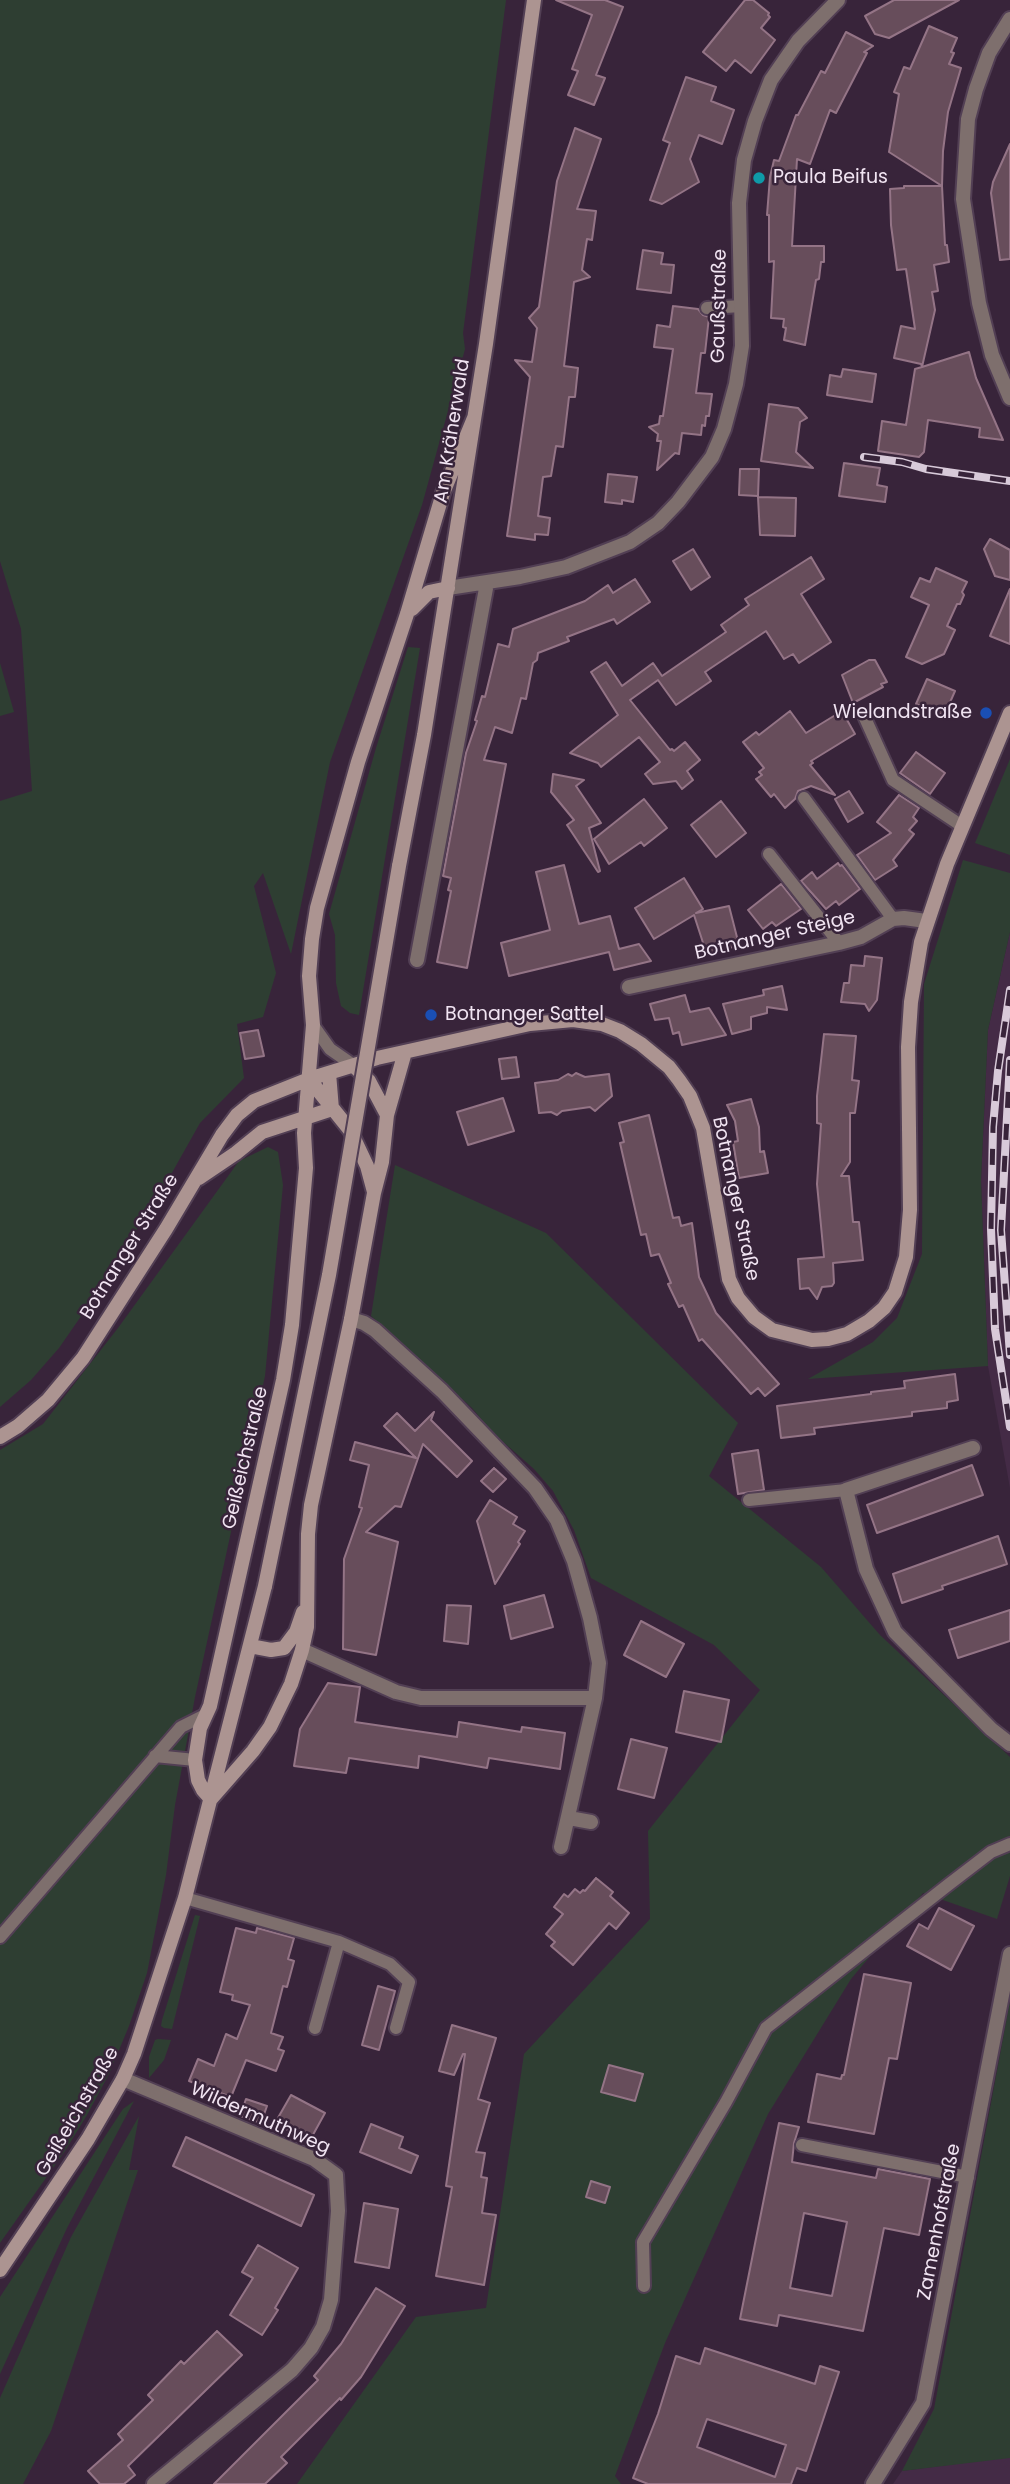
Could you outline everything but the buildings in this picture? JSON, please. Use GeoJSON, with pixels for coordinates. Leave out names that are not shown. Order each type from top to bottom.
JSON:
{"type":"FeatureCollection","features":[{"type":"Feature","properties":{"kind":"main road","name":"Am Kräherwald"},"geometry":{"type":"LineString","coordinates":[[399,866],[448,588],[486,344],[534,0]]}},
{"type":"Feature","properties":{"kind":"main road"},"geometry":{"type":"LineString","coordinates":[[313,1026],[309,975],[317,908],[358,762],[407,614],[443,493],[474,418]]}},
{"type":"Feature","properties":{"kind":"main road"},"geometry":{"type":"LineString","coordinates":[[407,614],[429,592],[448,588]]}},
{"type":"Feature","properties":{"kind":"main road","name":"Botnanger Straße"},"geometry":{"type":"LineString","coordinates":[[0,1437],[18,1426],[48,1400],[83,1358],[237,1115],[254,1101],[353,1065],[520,1026],[573,1020],[602,1024],[641,1044],[679,1080],[690,1096],[703,1128],[729,1279],[738,1298],[754,1317],[772,1330],[812,1340],[847,1334],[869,1321],[884,1308],[895,1292],[903,1266],[910,1210],[908,1047],[911,1002],[926,921],[962,826],[1010,713]]}},
{"type":"Feature","properties":{"kind":"main road","name":"Geißeichstraße"},"geometry":{"type":"LineString","coordinates":[[0,2270],[55,2191],[123,2079],[161,1978],[185,1898],[265,1586],[329,1275],[399,866]]}},
{"type":"Feature","properties":{"kind":"main road","name":"Geißeichstraße"},"geometry":{"type":"LineString","coordinates":[[211,1799],[198,1780],[195,1760],[200,1728],[210,1706],[283,1380],[298,1270],[313,1026]]}},
{"type":"Feature","properties":{"kind":"main road","name":"Geißeichstraße"},"geometry":{"type":"LineString","coordinates":[[211,1799],[270,1727],[291,1684],[302,1650],[307,1627],[312,1505],[382,1162],[387,1115],[405,1052]]}},
{"type":"Feature","properties":{"kind":"main road"},"geometry":{"type":"LineString","coordinates":[[353,1065],[369,1081],[387,1115]]}},
{"type":"Feature","properties":{"kind":"main road"},"geometry":{"type":"LineString","coordinates":[[194,1180],[236,1153],[262,1132],[332,1109],[329,1073]]}},
{"type":"Feature","properties":{"kind":"main road","name":"Geißeichstraße"},"geometry":{"type":"LineString","coordinates":[[309,1079],[350,1130],[367,1166],[374,1193]]}},
{"type":"Feature","properties":{"kind":"main road"},"geometry":{"type":"LineString","coordinates":[[250,1646],[271,1650],[288,1645],[296,1632],[307,1599]]}},
{"type":"Feature","properties":{"kind":"street","name":"Gaußstraße"},"geometry":{"type":"LineString","coordinates":[[448,588],[566,567],[630,542],[659,523],[712,457],[724,429],[736,384],[742,346],[739,203],[744,160],[771,80],[798,41],[838,0]]}},
{"type":"Feature","properties":{"kind":"street"},"geometry":{"type":"LineString","coordinates":[[1010,19],[989,53],[968,119],[963,199],[979,303],[992,355],[1010,398]]}},
{"type":"Feature","properties":{"kind":"street"},"geometry":{"type":"LineString","coordinates":[[416,960],[487,583]]}},
{"type":"Feature","properties":{"kind":"street"},"geometry":{"type":"LineString","coordinates":[[893,919],[926,921]]}},
{"type":"Feature","properties":{"kind":"street","name":"Botnanger Steige"},"geometry":{"type":"LineString","coordinates":[[629,987],[839,943],[861,937],[893,919]]}},
{"type":"Feature","properties":{"kind":"street"},"geometry":{"type":"LineString","coordinates":[[351,1319],[365,1323],[375,1330],[455,1403],[535,1488],[557,1520],[574,1561],[590,1618],[598,1664],[595,1698],[561,1847]]}},
{"type":"Feature","properties":{"kind":"street"},"geometry":{"type":"LineString","coordinates":[[973,1448],[846,1490],[866,1569],[895,1632],[991,1729],[1010,1744]]}},
{"type":"Feature","properties":{"kind":"street"},"geometry":{"type":"LineString","coordinates":[[302,1650],[396,1692],[421,1698],[595,1698]]}},
{"type":"Feature","properties":{"kind":"street"},"geometry":{"type":"LineString","coordinates":[[569,1818],[591,1822]]}},
{"type":"Feature","properties":{"kind":"street","name":"Zamenhofstraße"},"geometry":{"type":"LineString","coordinates":[[873,2484],[923,2403],[1010,1954]]}},
{"type":"Feature","properties":{"kind":"street","name":"Wildermuthweg"},"geometry":{"type":"LineString","coordinates":[[123,2079],[314,2159],[337,2175],[338,2211],[331,2300],[323,2327],[311,2348],[292,2370],[154,2484]]}},
{"type":"Feature","properties":{"kind":"lane"},"geometry":{"type":"LineString","coordinates":[[707,307],[742,306]]}},
{"type":"Feature","properties":{"kind":"lane"},"geometry":{"type":"LineString","coordinates":[[865,718],[894,780],[962,826]]}},
{"type":"Feature","properties":{"kind":"lane"},"geometry":{"type":"LineString","coordinates":[[804,798],[893,919]]}},
{"type":"Feature","properties":{"kind":"lane"},"geometry":{"type":"LineString","coordinates":[[769,854],[839,943]]}},
{"type":"Feature","properties":{"kind":"lane"},"geometry":{"type":"LineString","coordinates":[[313,1026],[330,1049],[353,1065]]}},
{"type":"Feature","properties":{"kind":"lane"},"geometry":{"type":"LineString","coordinates":[[749,1500],[846,1490]]}},
{"type":"Feature","properties":{"kind":"lane"},"geometry":{"type":"LineString","coordinates":[[0,1937],[181,1727],[205,1715]]}},
{"type":"Feature","properties":{"kind":"lane"},"geometry":{"type":"LineString","coordinates":[[155,1756],[195,1760]]}},
{"type":"Feature","properties":{"kind":"lane"},"geometry":{"type":"LineString","coordinates":[[644,2286],[643,2242],[726,2102],[766,2028],[991,1852],[1010,1844]]}},
{"type":"Feature","properties":{"kind":"lane"},"geometry":{"type":"LineString","coordinates":[[185,1898],[339,1942],[390,1964],[409,1982],[396,2028]]}},
{"type":"Feature","properties":{"kind":"lane"},"geometry":{"type":"LineString","coordinates":[[315,2028],[339,1942]]}},
{"type":"Feature","properties":{"kind":"lane"},"geometry":{"type":"LineString","coordinates":[[802,2145],[968,2177]]}},
{"type":"Feature","properties":{"kind":"shaded area"},"geometry":{"type":"Polygon","coordinates":[[[1010,932],[1010,1488],[988,1366],[981,1180],[988,1030],[1010,932]]]}},
{"type":"Feature","properties":{"kind":"shaded area"},"geometry":{"type":"Polygon","coordinates":[[[1008,2457],[1010,2484],[893,2484],[902,2471],[1008,2457]]]}},
{"type":"Feature","properties":{"kind":"green space"},"geometry":{"type":"Polygon","coordinates":[[[0,0],[506,0],[463,333],[465,349],[422,505],[330,762],[291,954],[263,873],[254,886],[276,973],[263,1017],[237,1024],[244,1078],[200,1123],[169,1178],[59,1348],[31,1380],[0,1407],[0,801],[32,791],[21,629],[0,561],[0,0]]]}},
{"type":"Feature","properties":{"kind":"green space"},"geometry":{"type":"Polygon","coordinates":[[[408,647],[420,648],[359,1015],[350,1013],[341,1006],[336,983],[335,935],[329,914],[408,647]]]}},
{"type":"Feature","properties":{"kind":"green space"},"geometry":{"type":"Polygon","coordinates":[[[0,663],[14,712],[0,716],[0,663]]]}},
{"type":"Feature","properties":{"kind":"green space"},"geometry":{"type":"Polygon","coordinates":[[[1010,759],[1010,855],[975,843],[1010,759]]]}},
{"type":"Feature","properties":{"kind":"green space"},"geometry":{"type":"Polygon","coordinates":[[[963,860],[1010,873],[1010,932],[988,1030],[981,1180],[988,1366],[808,1379],[873,1342],[897,1318],[922,1254],[924,984],[963,860]]]}},
{"type":"Feature","properties":{"kind":"green space"},"geometry":{"type":"Polygon","coordinates":[[[268,1147],[278,1152],[283,1185],[265,1376],[195,1697],[147,1973],[109,2074],[87,2115],[0,2243],[0,1450],[43,1424],[118,1328],[239,1161],[268,1147]]]}},
{"type":"Feature","properties":{"kind":"green space"},"geometry":{"type":"Polygon","coordinates":[[[395,1165],[546,1233],[738,1423],[709,1476],[821,1567],[880,1635],[1010,1757],[1010,1876],[997,1919],[923,1893],[851,1979],[768,2114],[665,2343],[615,2476],[621,2484],[297,2484],[416,2317],[486,2308],[524,2054],[650,1919],[648,1831],[760,1690],[714,1645],[591,1578],[574,1530],[553,1491],[534,1469],[493,1433],[472,1408],[371,1316],[395,1165]]]}},
{"type":"Feature","properties":{"kind":"green space"},"geometry":{"type":"Polygon","coordinates":[[[195,1915],[200,1916],[172,2029],[164,2028],[161,2026],[162,2020],[195,1915]]]}},
{"type":"Feature","properties":{"kind":"green space"},"geometry":{"type":"Polygon","coordinates":[[[1010,2001],[1010,2458],[902,2471],[934,2409],[1010,2001]]]}},
{"type":"Feature","properties":{"kind":"green space"},"geometry":{"type":"Polygon","coordinates":[[[155,2040],[171,2040],[164,2060],[149,2078],[149,2057],[155,2040]]]}},
{"type":"Feature","properties":{"kind":"green space"},"geometry":{"type":"Polygon","coordinates":[[[134,2101],[67,2228],[0,2374],[0,2297],[123,2109],[134,2101]]]}},
{"type":"Feature","properties":{"kind":"green space"},"geometry":{"type":"Polygon","coordinates":[[[139,2116],[129,2170],[138,2170],[51,2431],[23,2484],[0,2484],[0,2398],[71,2237],[139,2116]]]}},
{"type":"Feature","properties":{"kind":"railway"},"geometry":{"type":"LineString","coordinates":[[864,457],[1010,481]]}},
{"type":"Feature","properties":{"kind":"railway"},"geometry":{"type":"LineString","coordinates":[[1010,990],[993,1127],[991,1229],[995,1329],[1010,1427]]}},
{"type":"Feature","properties":{"kind":"railway"},"geometry":{"type":"LineString","coordinates":[[1010,1060],[1001,1230],[1010,1355]]}},
{"type":"Feature","properties":{"kind":"place","name":"Paula Beifus"},"geometry":{"type":"Point","coordinates":[759,178]}},
{"type":"Feature","properties":{"kind":"place","name":"Wielandstraße"},"geometry":{"type":"Point","coordinates":[986,713]}},
{"type":"Feature","properties":{"kind":"place","name":"Botnanger Sattel"},"geometry":{"type":"Point","coordinates":[431,1015]}}]}
